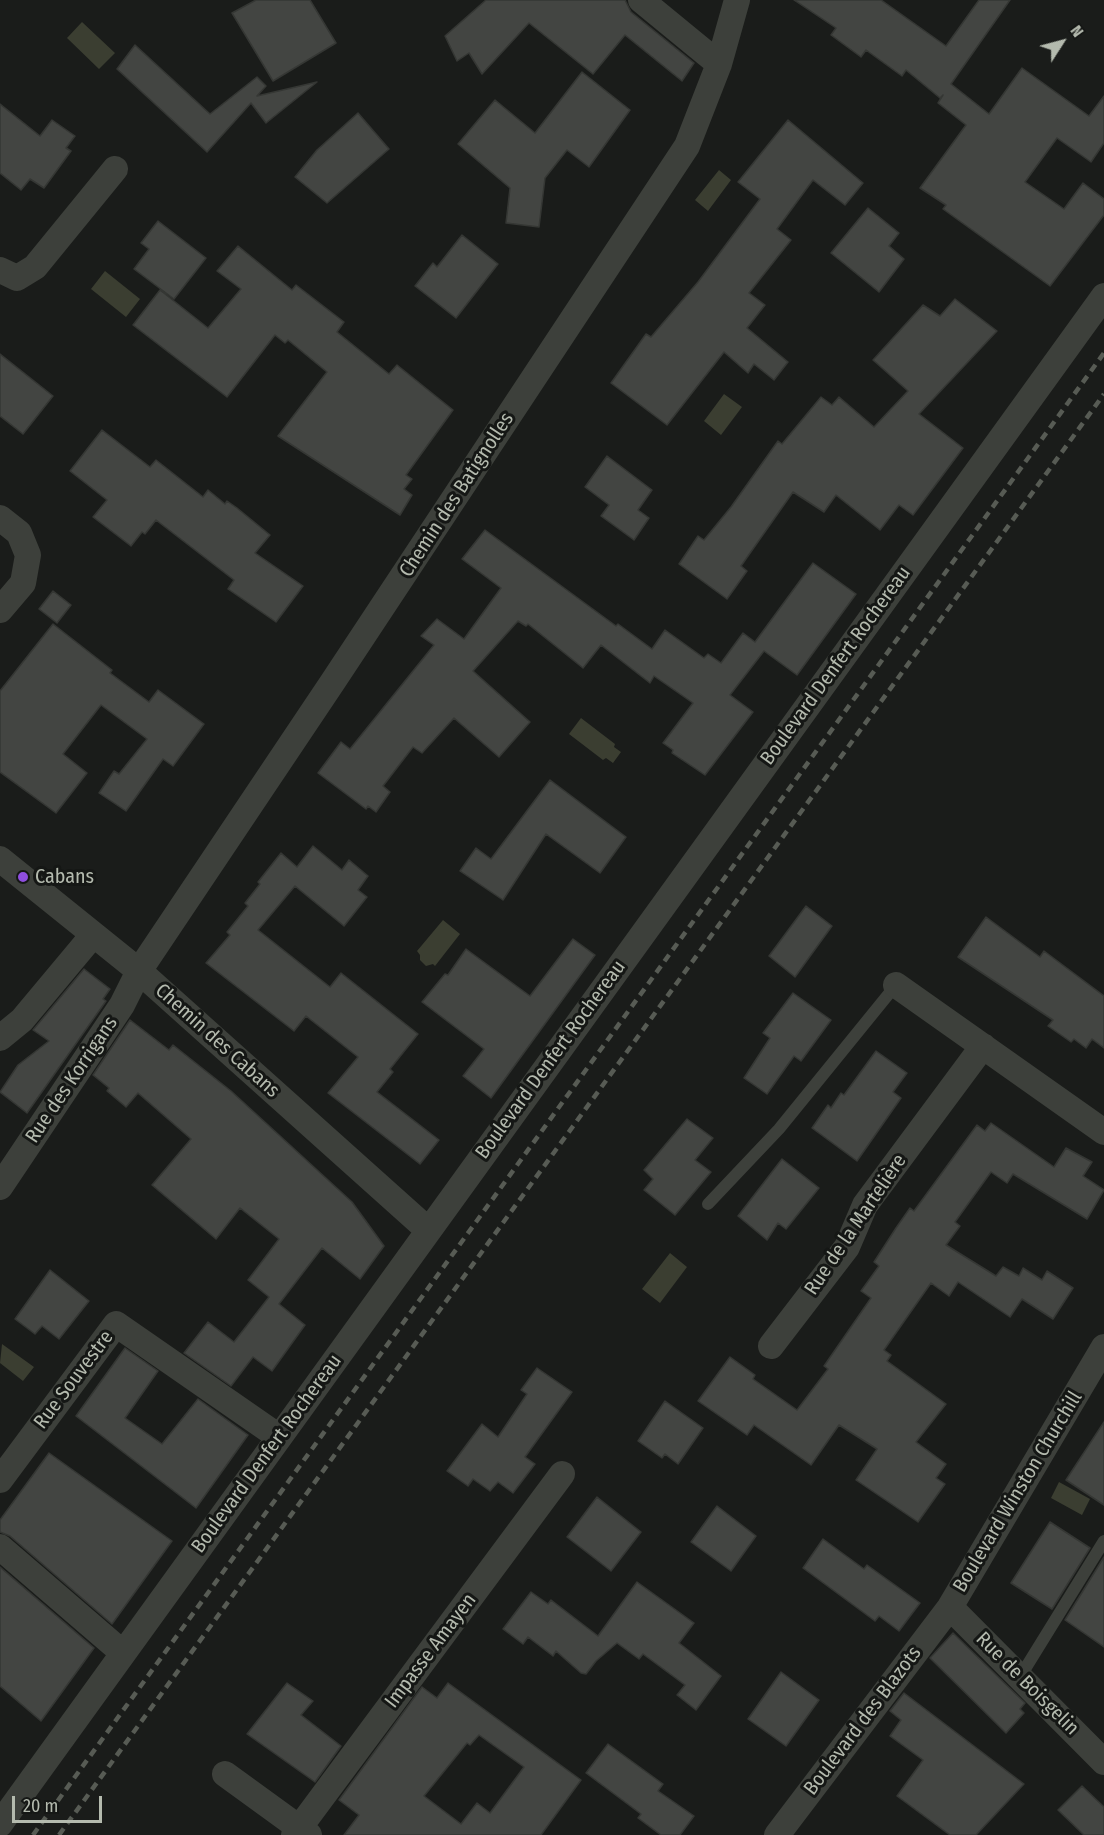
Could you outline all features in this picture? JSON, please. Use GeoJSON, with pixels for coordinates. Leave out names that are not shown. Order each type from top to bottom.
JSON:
{"type":"FeatureCollection","features":[{"type":"Feature","properties":{"kind":"street"},"geometry":{"type":"LineString","coordinates":[[642,0],[719,64]]}},
{"type":"Feature","properties":{"kind":"street","name":"Chemin des Batignolles"},"geometry":{"type":"LineString","coordinates":[[139,971],[333,683],[687,146],[719,64],[737,0]]}},
{"type":"Feature","properties":{"kind":"street"},"geometry":{"type":"LineString","coordinates":[[0,270],[18,278],[35,267],[115,169]]}},
{"type":"Feature","properties":{"kind":"street","name":"Boulevard Denfert Rochereau"},"geometry":{"type":"LineString","coordinates":[[0,1824],[1104,296]]}},
{"type":"Feature","properties":{"kind":"street"},"geometry":{"type":"LineString","coordinates":[[0,518],[19,533],[28,555],[23,583],[0,610]]}},
{"type":"Feature","properties":{"kind":"street","name":"Chemin des Cabans"},"geometry":{"type":"LineString","coordinates":[[0,859],[139,971],[428,1230]]}},
{"type":"Feature","properties":{"kind":"street"},"geometry":{"type":"LineString","coordinates":[[0,1038],[22,1020],[93,935]]}},
{"type":"Feature","properties":{"kind":"street","name":"Rue des Korrigans"},"geometry":{"type":"LineString","coordinates":[[0,1187],[122,1005],[139,971]]}},
{"type":"Feature","properties":{"kind":"street"},"geometry":{"type":"LineString","coordinates":[[896,985],[1104,1132]]}},
{"type":"Feature","properties":{"kind":"street","name":"Rue de la Martelière"},"geometry":{"type":"LineString","coordinates":[[771,1346],[847,1247],[865,1205],[983,1046]]}},
{"type":"Feature","properties":{"kind":"street","name":"Rue Souvestre"},"geometry":{"type":"LineString","coordinates":[[0,1480],[116,1324],[279,1437]]}},
{"type":"Feature","properties":{"kind":"street","name":"Boulevard Winston Churchill"},"geometry":{"type":"LineString","coordinates":[[950,1607],[1104,1347]]}},
{"type":"Feature","properties":{"kind":"street","name":"Impasse Amayen"},"geometry":{"type":"LineString","coordinates":[[301,1833],[562,1474]]}},
{"type":"Feature","properties":{"kind":"street"},"geometry":{"type":"LineString","coordinates":[[0,1547],[123,1653]]}},
{"type":"Feature","properties":{"kind":"street","name":"Rue de Boisgelin"},"geometry":{"type":"LineString","coordinates":[[950,1607],[1104,1762]]}},
{"type":"Feature","properties":{"kind":"street","name":"Boulevard des Blazots"},"geometry":{"type":"LineString","coordinates":[[777,1835],[950,1607]]}},
{"type":"Feature","properties":{"kind":"street"},"geometry":{"type":"LineString","coordinates":[[225,1774],[301,1833]]}},
{"type":"Feature","properties":{"kind":"lane"},"geometry":{"type":"LineString","coordinates":[[708,1204],[779,1128],[896,985]]}},
{"type":"Feature","properties":{"kind":"lane"},"geometry":{"type":"LineString","coordinates":[[1020,1677],[1104,1541]]}},
{"type":"Feature","properties":{"kind":"shaded area"},"geometry":{"type":"Polygon","coordinates":[[[82,22],[115,53],[99,69],[67,38],[82,22]]]}},
{"type":"Feature","properties":{"kind":"shaded area"},"geometry":{"type":"Polygon","coordinates":[[[719,170],[731,180],[708,211],[695,200],[719,170]]]}},
{"type":"Feature","properties":{"kind":"shaded area"},"geometry":{"type":"Polygon","coordinates":[[[105,271],[140,299],[126,317],[91,289],[105,271]]]}},
{"type":"Feature","properties":{"kind":"shaded area"},"geometry":{"type":"Polygon","coordinates":[[[724,394],[742,407],[721,435],[704,421],[724,394]]]}},
{"type":"Feature","properties":{"kind":"shaded area"},"geometry":{"type":"Polygon","coordinates":[[[581,718],[615,744],[614,747],[621,752],[613,763],[606,758],[603,760],[569,734],[581,718]]]}},
{"type":"Feature","properties":{"kind":"shaded area"},"geometry":{"type":"Polygon","coordinates":[[[443,920],[460,934],[435,966],[433,964],[426,966],[420,960],[417,951],[443,920]]]}},
{"type":"Feature","properties":{"kind":"shaded area"},"geometry":{"type":"Polygon","coordinates":[[[670,1253],[687,1267],[660,1303],[642,1289],[670,1253]]]}},
{"type":"Feature","properties":{"kind":"shaded area"},"geometry":{"type":"Polygon","coordinates":[[[2,1344],[34,1367],[23,1381],[0,1363],[2,1344]]]}},
{"type":"Feature","properties":{"kind":"shaded area"},"geometry":{"type":"Polygon","coordinates":[[[1059,1482],[1090,1499],[1082,1515],[1051,1498],[1059,1482]]]}},
{"type":"Feature","properties":{"kind":"building"},"geometry":{"type":"Polygon","coordinates":[[[256,0],[310,0],[336,43],[273,81],[232,13],[256,0]]]}},
{"type":"Feature","properties":{"kind":"building"},"geometry":{"type":"Polygon","coordinates":[[[486,0],[625,0],[631,12],[694,63],[682,81],[625,35],[593,74],[529,23],[482,74],[469,53],[457,61],[445,36],[486,0]]]}},
{"type":"Feature","properties":{"kind":"building"},"geometry":{"type":"Polygon","coordinates":[[[794,0],[881,0],[946,46],[979,0],[1010,0],[951,84],[989,114],[1022,68],[1089,116],[1104,96],[1104,143],[1091,162],[1057,138],[1025,182],[1064,209],[1083,183],[1104,199],[1104,215],[1050,286],[943,209],[946,205],[920,188],[966,125],[938,103],[943,95],[940,98],[906,70],[902,76],[866,50],[861,57],[831,35],[836,28],[794,0]]]}},
{"type":"Feature","properties":{"kind":"building"},"geometry":{"type":"Polygon","coordinates":[[[135,45],[210,114],[257,77],[266,86],[257,96],[317,82],[266,123],[251,103],[207,152],[117,69],[135,45]]]}},
{"type":"Feature","properties":{"kind":"building"},"geometry":{"type":"Polygon","coordinates":[[[582,72],[630,110],[589,167],[567,150],[545,178],[539,227],[506,223],[510,188],[458,144],[495,100],[535,133],[582,72]]]}},
{"type":"Feature","properties":{"kind":"building"},"geometry":{"type":"Polygon","coordinates":[[[0,104],[40,136],[52,120],[75,136],[66,148],[71,151],[44,188],[30,179],[21,190],[0,173],[0,104]]]}},
{"type":"Feature","properties":{"kind":"building"},"geometry":{"type":"Polygon","coordinates":[[[358,113],[389,149],[327,203],[295,177],[317,150],[358,113]]]}},
{"type":"Feature","properties":{"kind":"building"},"geometry":{"type":"Polygon","coordinates":[[[788,120],[863,183],[845,205],[813,180],[777,229],[791,240],[749,293],[765,305],[747,328],[788,362],[774,380],[754,364],[748,373],[724,352],[667,425],[611,383],[646,334],[651,337],[698,282],[760,199],[738,182],[788,120]]]}},
{"type":"Feature","properties":{"kind":"building"},"geometry":{"type":"Polygon","coordinates":[[[868,208],[899,233],[889,246],[904,259],[879,292],[831,253],[868,208]]]}},
{"type":"Feature","properties":{"kind":"building"},"geometry":{"type":"Polygon","coordinates":[[[158,221],[206,258],[174,299],[134,269],[149,249],[141,243],[158,221]]]}},
{"type":"Feature","properties":{"kind":"building"},"geometry":{"type":"Polygon","coordinates":[[[462,235],[498,264],[456,318],[415,286],[433,263],[437,267],[462,235]]]}},
{"type":"Feature","properties":{"kind":"building"},"geometry":{"type":"Polygon","coordinates":[[[238,246],[292,290],[296,285],[344,322],[337,332],[389,374],[397,365],[453,410],[406,475],[412,479],[404,489],[412,495],[400,515],[278,436],[327,372],[288,340],[285,343],[275,335],[227,397],[133,325],[160,290],[208,328],[241,289],[217,271],[238,246]]]}},
{"type":"Feature","properties":{"kind":"building"},"geometry":{"type":"Polygon","coordinates":[[[955,299],[997,331],[919,414],[963,448],[913,515],[899,505],[880,530],[836,495],[824,512],[793,492],[741,566],[747,571],[727,599],[679,564],[698,536],[704,540],[731,507],[778,441],[782,444],[821,397],[832,405],[839,397],[874,427],[908,391],[873,360],[923,305],[940,316],[955,299]]]}},
{"type":"Feature","properties":{"kind":"building"},"geometry":{"type":"Polygon","coordinates":[[[0,354],[53,396],[23,434],[0,416],[0,354]]]}},
{"type":"Feature","properties":{"kind":"building"},"geometry":{"type":"Polygon","coordinates":[[[102,430],[150,467],[156,460],[203,497],[208,490],[225,504],[227,501],[270,535],[255,553],[303,586],[276,622],[228,589],[234,580],[156,520],[131,546],[93,517],[107,500],[70,471],[102,430]]]}},
{"type":"Feature","properties":{"kind":"building"},"geometry":{"type":"Polygon","coordinates":[[[607,456],[652,490],[638,510],[649,518],[634,540],[601,516],[609,505],[585,487],[607,456]]]}},
{"type":"Feature","properties":{"kind":"building"},"geometry":{"type":"Polygon","coordinates":[[[485,530],[616,626],[618,624],[652,649],[665,630],[704,658],[708,654],[721,663],[743,633],[755,642],[813,563],[856,594],[797,675],[764,651],[730,695],[753,712],[705,775],[672,753],[673,750],[663,743],[693,703],[654,676],[650,683],[601,645],[583,668],[528,624],[526,626],[518,621],[473,671],[530,722],[499,757],[454,718],[422,753],[413,747],[383,786],[390,792],[376,812],[368,806],[366,809],[318,773],[341,742],[350,749],[434,645],[421,636],[437,619],[464,639],[501,588],[462,559],[485,530]]]}},
{"type":"Feature","properties":{"kind":"building"},"geometry":{"type":"Polygon","coordinates":[[[53,591],[71,605],[57,623],[39,609],[53,591]]]}},
{"type":"Feature","properties":{"kind":"building"},"geometry":{"type":"Polygon","coordinates":[[[53,624],[112,670],[110,673],[149,702],[158,690],[204,724],[173,766],[163,759],[126,811],[99,793],[114,771],[119,774],[147,739],[101,705],[63,754],[87,773],[56,813],[0,772],[0,691],[53,624]]]}},
{"type":"Feature","properties":{"kind":"building"},"geometry":{"type":"Polygon","coordinates":[[[550,780],[626,837],[600,873],[546,834],[503,900],[460,871],[476,848],[491,859],[550,780]]]}},
{"type":"Feature","properties":{"kind":"building"},"geometry":{"type":"Polygon","coordinates":[[[313,846],[342,870],[349,860],[368,876],[358,890],[367,897],[344,926],[295,886],[258,930],[330,987],[341,973],[418,1034],[390,1069],[393,1072],[377,1092],[439,1140],[420,1164],[328,1093],[358,1057],[306,1016],[294,1031],[206,963],[230,935],[227,932],[248,906],[245,903],[260,884],[258,882],[281,853],[297,867],[313,846]]]}},
{"type":"Feature","properties":{"kind":"building"},"geometry":{"type":"Polygon","coordinates":[[[806,906],[832,926],[795,977],[769,956],[806,906]]]}},
{"type":"Feature","properties":{"kind":"building"},"geometry":{"type":"Polygon","coordinates":[[[986,917],[1040,957],[1044,951],[1104,996],[1104,1048],[1092,1039],[1086,1048],[1074,1039],[1071,1042],[1048,1026],[1053,1020],[958,957],[986,917]]]}},
{"type":"Feature","properties":{"kind":"building"},"geometry":{"type":"Polygon","coordinates":[[[573,939],[595,955],[491,1098],[463,1076],[484,1049],[422,1002],[445,974],[448,975],[466,949],[530,996],[573,939]]]}},
{"type":"Feature","properties":{"kind":"building"},"geometry":{"type":"Polygon","coordinates":[[[84,969],[110,989],[103,999],[106,1001],[27,1113],[0,1092],[18,1065],[49,1041],[33,1030],[84,969]]]}},
{"type":"Feature","properties":{"kind":"building"},"geometry":{"type":"Polygon","coordinates":[[[793,993],[831,1020],[801,1061],[794,1056],[767,1094],[744,1078],[770,1038],[763,1033],[793,993]]]}},
{"type":"Feature","properties":{"kind":"building"},"geometry":{"type":"Polygon","coordinates":[[[130,1020],[169,1050],[173,1045],[231,1091],[352,1202],[384,1246],[360,1279],[322,1248],[279,1304],[305,1325],[272,1371],[253,1357],[231,1386],[184,1353],[208,1322],[234,1342],[269,1297],[248,1280],[279,1239],[240,1208],[216,1239],[152,1185],[191,1139],[138,1093],[126,1107],[107,1091],[109,1088],[93,1075],[130,1020]]]}},
{"type":"Feature","properties":{"kind":"building"},"geometry":{"type":"Polygon","coordinates":[[[876,1051],[907,1073],[893,1092],[901,1098],[857,1161],[812,1128],[828,1105],[831,1108],[841,1093],[844,1095],[876,1051]]]}},
{"type":"Feature","properties":{"kind":"building"},"geometry":{"type":"Polygon","coordinates":[[[687,1119],[713,1138],[695,1160],[711,1172],[675,1215],[644,1190],[653,1179],[644,1170],[687,1119]]]}},
{"type":"Feature","properties":{"kind":"building"},"geometry":{"type":"Polygon","coordinates":[[[991,1123],[1054,1167],[1066,1148],[1092,1162],[1083,1176],[1104,1190],[1087,1219],[1013,1174],[1007,1183],[991,1172],[955,1222],[960,1226],[946,1245],[996,1276],[1003,1267],[1019,1276],[1023,1268],[1042,1280],[1047,1271],[1073,1288],[1053,1319],[1022,1299],[1010,1317],[958,1282],[949,1296],[931,1283],[884,1350],[891,1355],[887,1361],[946,1404],[916,1442],[946,1464],[936,1478],[945,1484],[918,1522],[856,1480],[877,1449],[839,1425],[811,1465],[754,1425],[747,1435],[698,1401],[730,1357],[755,1375],[753,1379],[797,1410],[828,1369],[824,1366],[871,1298],[861,1291],[879,1266],[874,1262],[896,1228],[910,1208],[914,1211],[977,1125],[985,1131],[991,1123]]]}},
{"type":"Feature","properties":{"kind":"building"},"geometry":{"type":"Polygon","coordinates":[[[782,1159],[819,1188],[786,1229],[778,1223],[767,1240],[738,1216],[782,1159]]]}},
{"type":"Feature","properties":{"kind":"building"},"geometry":{"type":"Polygon","coordinates":[[[50,1270],[89,1301],[59,1339],[42,1326],[35,1334],[15,1319],[50,1270]]]}},
{"type":"Feature","properties":{"kind":"building"},"geometry":{"type":"Polygon","coordinates":[[[125,1348],[158,1371],[125,1418],[162,1444],[198,1399],[248,1435],[196,1508],[76,1416],[125,1348]]]}},
{"type":"Feature","properties":{"kind":"building"},"geometry":{"type":"Polygon","coordinates":[[[537,1368],[572,1392],[525,1457],[535,1464],[513,1493],[498,1482],[490,1491],[473,1479],[468,1486],[447,1471],[482,1424],[498,1437],[527,1394],[521,1390],[537,1368]]]}},
{"type":"Feature","properties":{"kind":"building"},"geometry":{"type":"Polygon","coordinates":[[[665,1401],[703,1428],[678,1464],[665,1454],[662,1458],[638,1441],[665,1401]]]}},
{"type":"Feature","properties":{"kind":"building"},"geometry":{"type":"Polygon","coordinates":[[[1104,1422],[1104,1505],[1066,1480],[1104,1422]]]}},
{"type":"Feature","properties":{"kind":"building"},"geometry":{"type":"Polygon","coordinates":[[[49,1453],[172,1541],[112,1624],[10,1536],[0,1532],[0,1520],[49,1453]]]}},
{"type":"Feature","properties":{"kind":"building"},"geometry":{"type":"Polygon","coordinates":[[[597,1497],[641,1532],[611,1571],[567,1537],[597,1497]]]}},
{"type":"Feature","properties":{"kind":"building"},"geometry":{"type":"Polygon","coordinates":[[[717,1506],[756,1536],[731,1571],[691,1542],[717,1506]]]}},
{"type":"Feature","properties":{"kind":"building"},"geometry":{"type":"Polygon","coordinates":[[[1050,1522],[1090,1548],[1052,1609],[1011,1583],[1050,1522]]]}},
{"type":"Feature","properties":{"kind":"building"},"geometry":{"type":"Polygon","coordinates":[[[823,1539],[864,1569],[867,1565],[920,1603],[899,1631],[879,1616],[875,1621],[803,1568],[823,1539]]]}},
{"type":"Feature","properties":{"kind":"building"},"geometry":{"type":"Polygon","coordinates":[[[1104,1557],[1104,1647],[1065,1620],[1104,1557]]]}},
{"type":"Feature","properties":{"kind":"building"},"geometry":{"type":"Polygon","coordinates":[[[0,1567],[94,1648],[41,1721],[0,1686],[0,1567]]]}},
{"type":"Feature","properties":{"kind":"building"},"geometry":{"type":"Polygon","coordinates":[[[637,1582],[694,1623],[679,1643],[721,1676],[696,1710],[677,1695],[685,1685],[643,1654],[639,1659],[617,1643],[596,1661],[586,1674],[581,1673],[556,1651],[553,1656],[528,1637],[523,1644],[503,1629],[531,1592],[548,1604],[551,1600],[598,1636],[637,1582]]]}},
{"type":"Feature","properties":{"kind":"building"},"geometry":{"type":"Polygon","coordinates":[[[953,1633],[1025,1703],[1020,1709],[1024,1713],[1006,1733],[930,1658],[953,1633]]]}},
{"type":"Feature","properties":{"kind":"building"},"geometry":{"type":"Polygon","coordinates":[[[781,1672],[819,1700],[786,1746],[748,1719],[781,1672]]]}},
{"type":"Feature","properties":{"kind":"building"},"geometry":{"type":"Polygon","coordinates":[[[287,1683],[313,1701],[301,1715],[341,1746],[315,1782],[247,1734],[287,1683]]]}},
{"type":"Feature","properties":{"kind":"building"},"geometry":{"type":"Polygon","coordinates":[[[448,1683],[581,1780],[541,1835],[344,1835],[359,1815],[339,1800],[422,1687],[437,1698],[448,1683]],[[479,1735],[470,1745],[467,1743],[424,1796],[461,1824],[477,1803],[490,1813],[524,1767],[479,1735]]]}},
{"type":"Feature","properties":{"kind":"building"},"geometry":{"type":"Polygon","coordinates":[[[904,1693],[1024,1784],[976,1835],[950,1835],[897,1796],[923,1760],[890,1736],[901,1720],[890,1711],[904,1693]]]}},
{"type":"Feature","properties":{"kind":"building"},"geometry":{"type":"Polygon","coordinates":[[[608,1744],[663,1784],[658,1791],[694,1816],[680,1835],[661,1835],[638,1818],[641,1814],[586,1773],[608,1744]]]}},
{"type":"Feature","properties":{"kind":"building"},"geometry":{"type":"Polygon","coordinates":[[[1082,1786],[1104,1807],[1104,1835],[1084,1835],[1058,1810],[1082,1786]]]}},
{"type":"Feature","properties":{"kind":"railway"},"geometry":{"type":"LineString","coordinates":[[33,1835],[1104,353]]}},
{"type":"Feature","properties":{"kind":"railway"},"geometry":{"type":"LineString","coordinates":[[59,1835],[1104,394]]}},
{"type":"Feature","properties":{"kind":"place","name":"Cabans"},"geometry":{"type":"Point","coordinates":[23,877]}}]}
